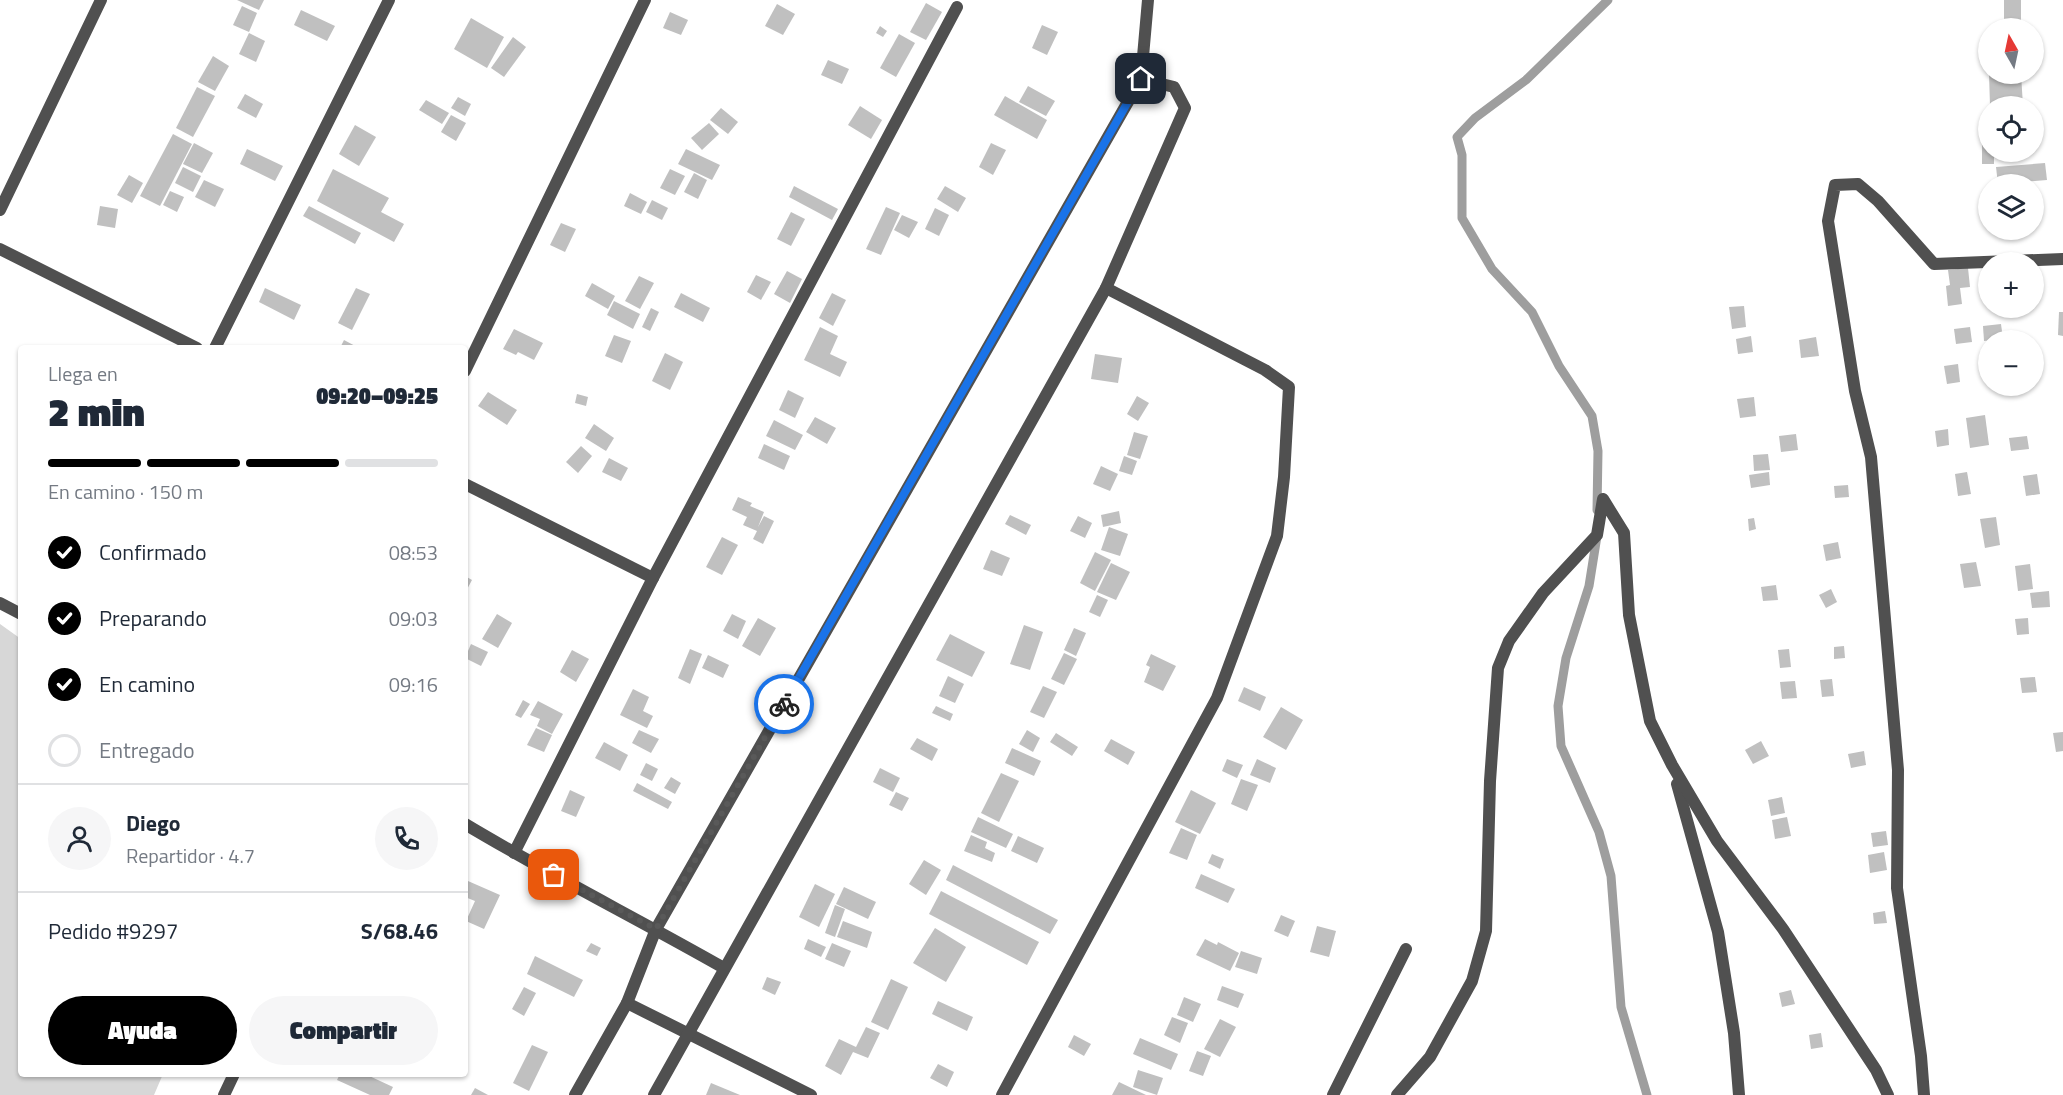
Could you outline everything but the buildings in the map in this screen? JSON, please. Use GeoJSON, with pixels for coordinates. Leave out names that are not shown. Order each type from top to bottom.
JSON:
{"type":"FeatureCollection","features":[{"type":"Feature","properties":{"kind":"street"},"geometry":{"type":"LineString","coordinates":[[0,210],[101,0]]}},
{"type":"Feature","properties":{"kind":"street"},"geometry":{"type":"LineString","coordinates":[[216,345],[389,0]]}},
{"type":"Feature","properties":{"kind":"street"},"geometry":{"type":"LineString","coordinates":[[468,365],[645,0]]}},
{"type":"Feature","properties":{"kind":"street"},"geometry":{"type":"LineString","coordinates":[[575,1095],[627,1003],[656,929],[1141,79],[1148,0]]}},
{"type":"Feature","properties":{"kind":"street"},"geometry":{"type":"LineString","coordinates":[[514,853],[653,578],[957,7]]}},
{"type":"Feature","properties":{"kind":"street"},"geometry":{"type":"LineString","coordinates":[[654,1095],[1106,288],[1185,108],[1174,87],[1141,79]]}},
{"type":"Feature","properties":{"kind":"street"},"geometry":{"type":"LineString","coordinates":[[1924,1095],[1921,1056],[1897,888],[1898,770],[1871,457],[1855,391],[1828,221],[1835,185],[1858,184],[1878,201],[1934,264],[2063,259]]}},
{"type":"Feature","properties":{"kind":"street"},"geometry":{"type":"LineString","coordinates":[[0,249],[191,345]]}},
{"type":"Feature","properties":{"kind":"street"},"geometry":{"type":"LineString","coordinates":[[1002,1095],[1217,698],[1277,536],[1284,477],[1289,387],[1265,370],[1106,288]]}},
{"type":"Feature","properties":{"kind":"street"},"geometry":{"type":"LineString","coordinates":[[468,485],[653,578]]}},
{"type":"Feature","properties":{"kind":"street"},"geometry":{"type":"LineString","coordinates":[[1397,1095],[1430,1057],[1472,981],[1486,931],[1490,782],[1498,668],[1509,641],[1543,593],[1597,535],[1603,499],[1624,533],[1629,615],[1650,722],[1672,765],[1717,841],[1783,929],[1876,1070],[1888,1095]]}},
{"type":"Feature","properties":{"kind":"street"},"geometry":{"type":"LineString","coordinates":[[0,603],[18,612]]}},
{"type":"Feature","properties":{"kind":"street"},"geometry":{"type":"LineString","coordinates":[[1672,765],[1718,932],[1734,1033],[1739,1095]]}},
{"type":"Feature","properties":{"kind":"street"},"geometry":{"type":"LineString","coordinates":[[468,826],[724,968]]}},
{"type":"Feature","properties":{"kind":"street"},"geometry":{"type":"LineString","coordinates":[[1333,1095],[1406,950]]}},
{"type":"Feature","properties":{"kind":"street"},"geometry":{"type":"LineString","coordinates":[[627,1003],[811,1095]]}},
{"type":"Feature","properties":{"kind":"street"},"geometry":{"type":"LineString","coordinates":[[224,1095],[233,1077]]}},
{"type":"Feature","properties":{"kind":"shaded area"},"geometry":{"type":"Polygon","coordinates":[[[0,624],[18,637],[18,1077],[162,1077],[154,1095],[0,1095],[0,624]]]}},
{"type":"Feature","properties":{"kind":"waterway"},"geometry":{"type":"LineString","coordinates":[[1597,510],[1598,451],[1592,416],[1559,366],[1532,312],[1492,269],[1462,218],[1462,155],[1457,137],[1475,118],[1526,80],[1608,0]]}},
{"type":"Feature","properties":{"kind":"waterway"},"geometry":{"type":"LineString","coordinates":[[1597,536],[1589,586],[1566,658],[1558,706],[1561,746],[1599,832],[1611,876],[1621,1007],[1647,1095]]}},
{"type":"Feature","properties":{"kind":"way so far"},"geometry":{"type":"LineString","coordinates":[[554,875],[656,929],[784,704]]}},
{"type":"Feature","properties":{"kind":"route"},"geometry":{"type":"LineString","coordinates":[[784,704],[1141,79]]}}]}
